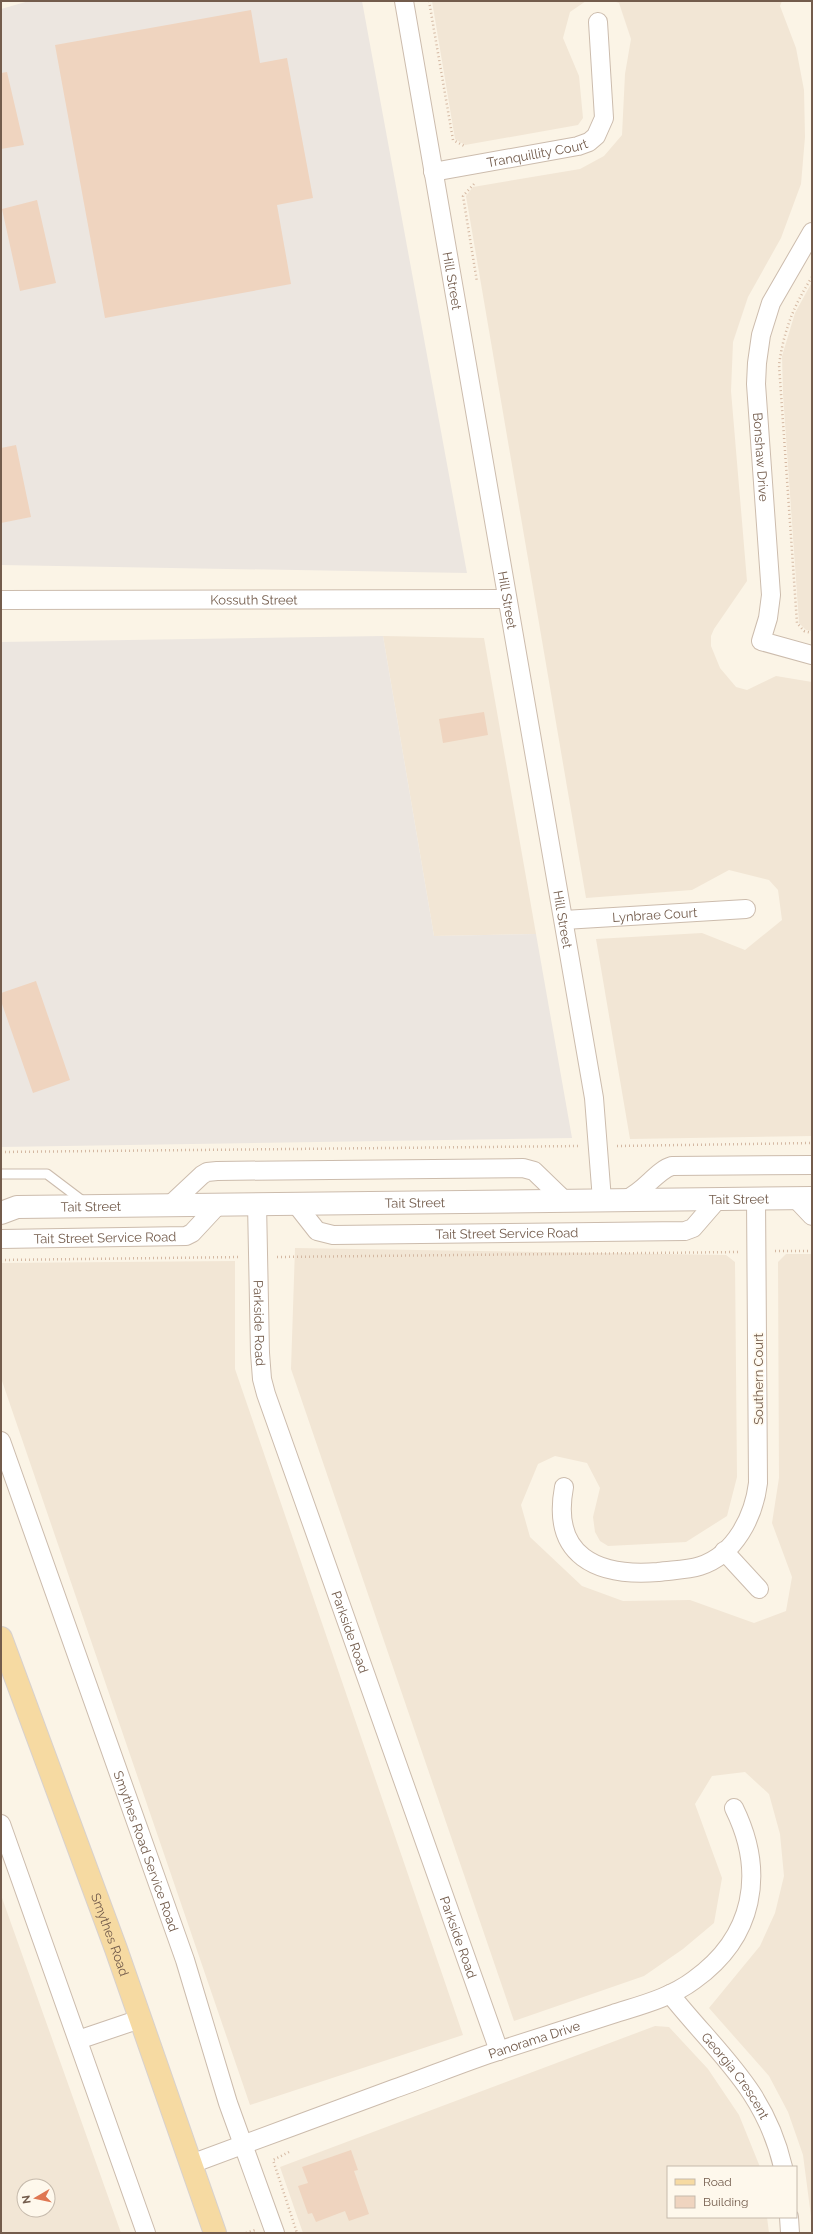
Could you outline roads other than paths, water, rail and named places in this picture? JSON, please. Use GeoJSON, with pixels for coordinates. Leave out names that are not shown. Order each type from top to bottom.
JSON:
{"type":"FeatureCollection","features":[{"type":"Feature","properties":{"kind":"main road","name":"Smythes Road"},"geometry":{"type":"LineString","coordinates":[[1,1638],[140,2019],[215,2233]]}},
{"type":"Feature","properties":{"kind":"street","name":"Hill Street"},"geometry":{"type":"LineString","coordinates":[[404,1],[594,1098],[599,1146],[602,1200]]}},
{"type":"Feature","properties":{"kind":"street","name":"Tranquillity Court"},"geometry":{"type":"LineString","coordinates":[[433,172],[582,146],[596,136],[602,126],[605,113],[598,22]]}},
{"type":"Feature","properties":{"kind":"street","name":"Bonshaw Drive"},"geometry":{"type":"LineString","coordinates":[[812,232],[776,292],[769,308],[761,335],[756,374],[771,595],[770,611],[761,641],[812,655]]}},
{"type":"Feature","properties":{"kind":"street","name":"Kossuth Street"},"geometry":{"type":"LineString","coordinates":[[1,600],[507,599]]}},
{"type":"Feature","properties":{"kind":"street","name":"Lynbrae Court"},"geometry":{"type":"LineString","coordinates":[[564,920],[746,909]]}},
{"type":"Feature","properties":{"kind":"street"},"geometry":{"type":"LineString","coordinates":[[626,1200],[639,1193],[664,1170],[672,1166],[812,1164]]}},
{"type":"Feature","properties":{"kind":"street"},"geometry":{"type":"LineString","coordinates":[[170,1205],[202,1175],[208,1172],[217,1171],[523,1168],[534,1171],[564,1200]]}},
{"type":"Feature","properties":{"kind":"street","name":"Tait Street Service Road"},"geometry":{"type":"LineString","coordinates":[[295,1203],[315,1228],[322,1234],[373,1235],[685,1231],[693,1228],[719,1198]]}},
{"type":"Feature","properties":{"kind":"street","name":"Southern Court"},"geometry":{"type":"LineString","coordinates":[[564,1487],[561,1512],[567,1536],[582,1557],[601,1568],[634,1573],[683,1569],[704,1564],[724,1551],[739,1534],[749,1516],[755,1500],[758,1483],[756,1198]]}},
{"type":"Feature","properties":{"kind":"street","name":"Tait Street"},"geometry":{"type":"LineString","coordinates":[[6,1206],[804,1198]]}},
{"type":"Feature","properties":{"kind":"street"},"geometry":{"type":"LineString","coordinates":[[804,1198],[812,1216]]}},
{"type":"Feature","properties":{"kind":"street","name":"Parkside Road"},"geometry":{"type":"LineString","coordinates":[[257,1203],[260,1353],[266,1394],[499,2050]]}},
{"type":"Feature","properties":{"kind":"street","name":"Tait Street Service Road"},"geometry":{"type":"LineString","coordinates":[[1,1239],[186,1236],[192,1233],[219,1204]]}},
{"type":"Feature","properties":{"kind":"street","name":"Smythes Road Service Road"},"geometry":{"type":"LineString","coordinates":[[1,1441],[6,1472],[182,1953],[224,2092],[275,2233]]}},
{"type":"Feature","properties":{"kind":"street"},"geometry":{"type":"LineString","coordinates":[[724,1551],[759,1589]]}},
{"type":"Feature","properties":{"kind":"street","name":"Panorama Drive"},"geometry":{"type":"LineString","coordinates":[[191,2164],[499,2050],[670,1994],[694,1980],[716,1960],[736,1935],[746,1914],[752,1888],[751,1861],[744,1833],[734,1808]]}},
{"type":"Feature","properties":{"kind":"street"},"geometry":{"type":"LineString","coordinates":[[1,1824],[146,2233]]}},
{"type":"Feature","properties":{"kind":"street","name":"Georgia Crescent"},"geometry":{"type":"LineString","coordinates":[[670,1994],[748,2085],[767,2119],[783,2166]]}},
{"type":"Feature","properties":{"kind":"street"},"geometry":{"type":"LineString","coordinates":[[78,2040],[140,2019]]}},
{"type":"Feature","properties":{"kind":"street"},"geometry":{"type":"LineString","coordinates":[[789,2218],[790,2233]]}},
{"type":"Feature","properties":{"kind":"lane"},"geometry":{"type":"LineString","coordinates":[[1,1174],[47,1174],[90,1206]]}}]}
